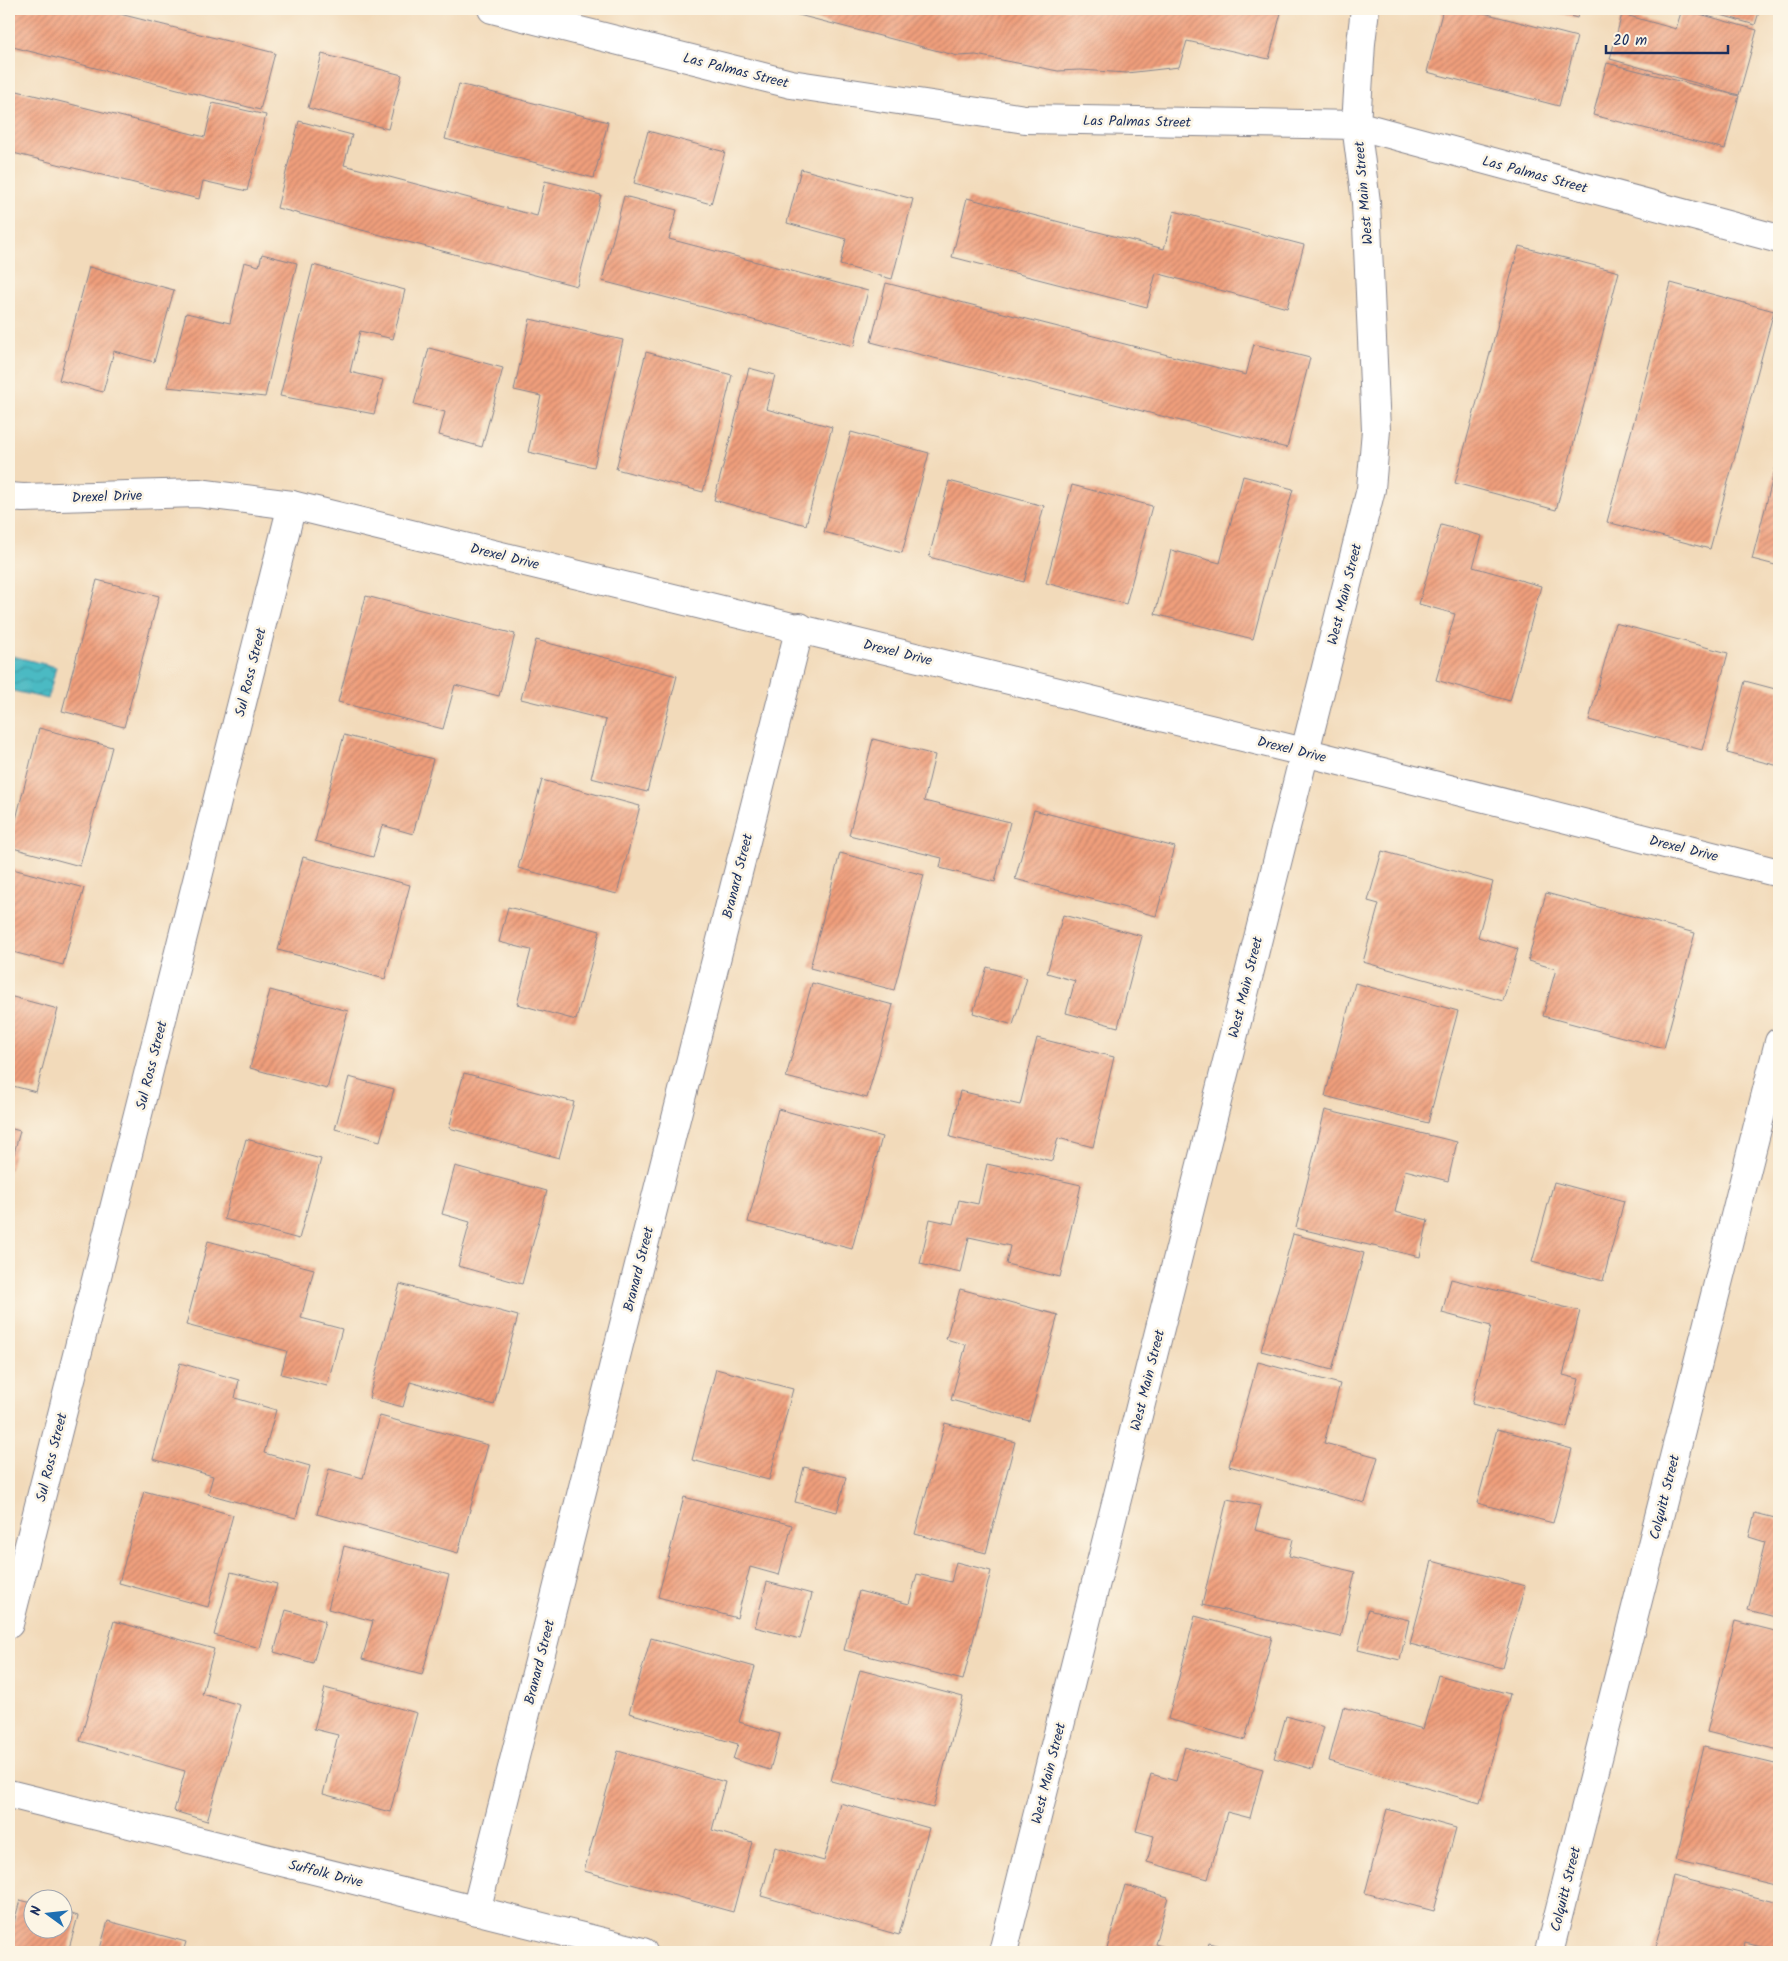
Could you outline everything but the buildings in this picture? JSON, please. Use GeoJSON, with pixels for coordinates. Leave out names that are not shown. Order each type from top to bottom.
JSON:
{"type":"FeatureCollection","features":[{"type":"Feature","properties":{"kind":"street","name":"Las Palmas Street"},"geometry":{"type":"LineString","coordinates":[[492,9],[791,84],[1026,119],[1356,125],[1779,239]]}},
{"type":"Feature","properties":{"kind":"street","name":"West Main Street"},"geometry":{"type":"LineString","coordinates":[[1003,1952],[1371,489],[1376,430],[1366,202],[1356,125],[1365,9]]}},
{"type":"Feature","properties":{"kind":"street","name":"Drexel Drive"},"geometry":{"type":"LineString","coordinates":[[9,497],[198,493],[292,505],[1304,752],[1779,873]]}},
{"type":"Feature","properties":{"kind":"street","name":"Sul Ross Street"},"geometry":{"type":"LineString","coordinates":[[9,1624],[292,505]]}},
{"type":"Feature","properties":{"kind":"street","name":"Branard Street"},"geometry":{"type":"LineString","coordinates":[[476,1911],[800,628]]}},
{"type":"Feature","properties":{"kind":"street","name":"Colquitt Street"},"geometry":{"type":"LineString","coordinates":[[1549,1952],[1779,1042]]}},
{"type":"Feature","properties":{"kind":"street","name":"Suffolk Drive"},"geometry":{"type":"LineString","coordinates":[[9,1794],[643,1952]]}},
{"type":"Feature","properties":{"kind":"water"},"geometry":{"type":"Polygon","coordinates":[[[9,655],[56,667],[48,699],[9,690],[9,655]]]}}]}
